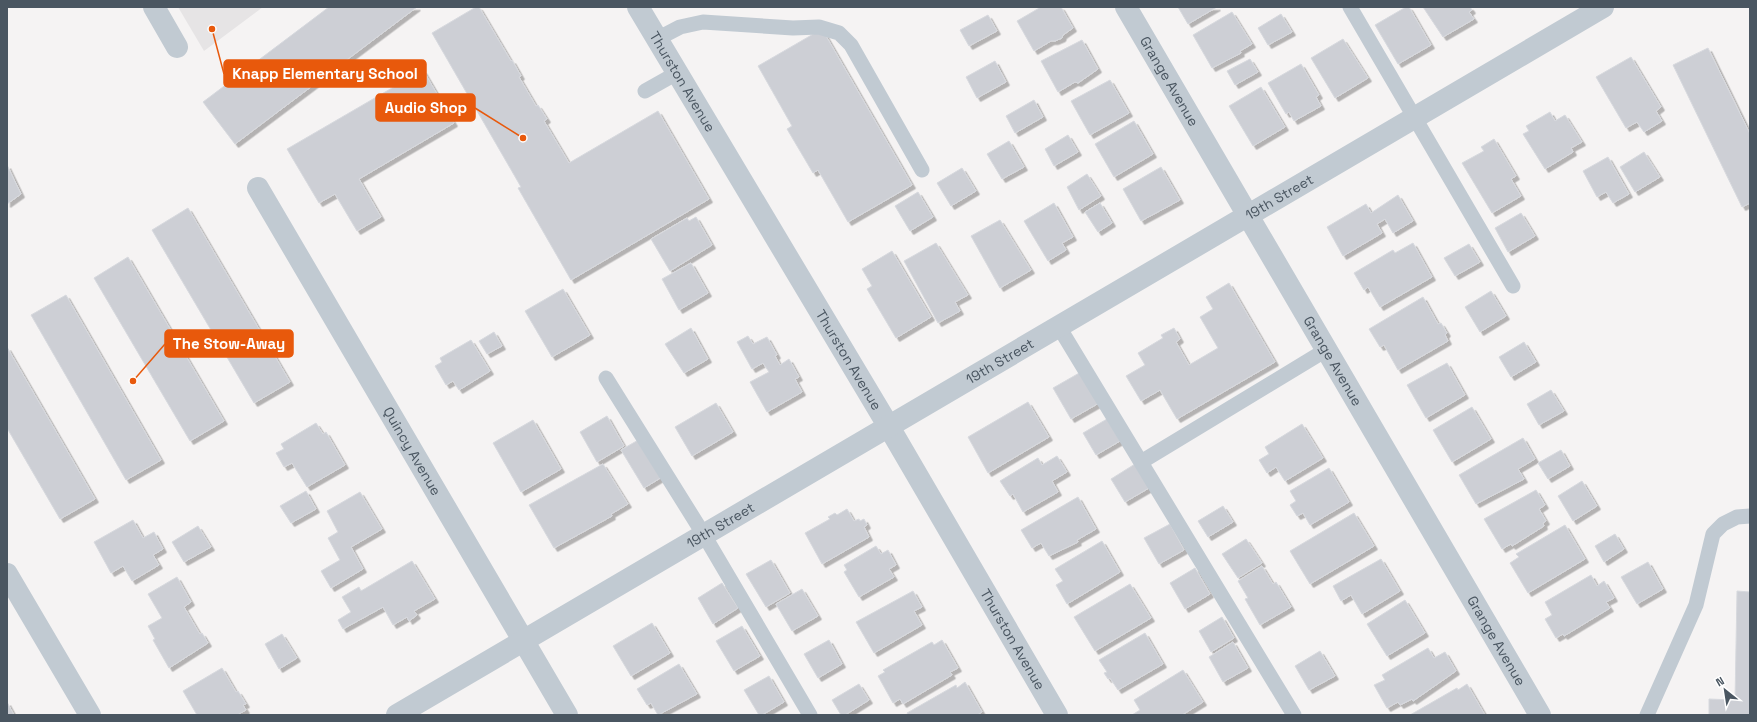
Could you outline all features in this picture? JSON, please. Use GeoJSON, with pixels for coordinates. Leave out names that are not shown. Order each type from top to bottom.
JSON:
{"type":"FeatureCollection","features":[{"type":"Feature","properties":{"kind":"street"},"geometry":{"type":"LineString","coordinates":[[154,7],[177,47]]}},
{"type":"Feature","properties":{"kind":"street","name":"Thurston Avenue"},"geometry":{"type":"LineString","coordinates":[[638,7],[889,427],[1057,715]]}},
{"type":"Feature","properties":{"kind":"street","name":"Grange Avenue"},"geometry":{"type":"LineString","coordinates":[[1126,7],[1540,715]]}},
{"type":"Feature","properties":{"kind":"street","name":"19th Street"},"geometry":{"type":"LineString","coordinates":[[397,715],[1248,216],[1596,9]]}},
{"type":"Feature","properties":{"kind":"street","name":"Quincy Avenue"},"geometry":{"type":"LineString","coordinates":[[258,188],[522,641],[567,715]]}},
{"type":"Feature","properties":{"kind":"street"},"geometry":{"type":"LineString","coordinates":[[7,574],[90,715]]}},
{"type":"Feature","properties":{"kind":"lane"},"geometry":{"type":"LineString","coordinates":[[1350,7],[1416,117],[1513,286]]}},
{"type":"Feature","properties":{"kind":"lane"},"geometry":{"type":"LineString","coordinates":[[657,39],[680,27],[703,22],[793,28],[819,27],[839,33],[851,46],[922,170]]}},
{"type":"Feature","properties":{"kind":"lane"},"geometry":{"type":"LineString","coordinates":[[645,91],[677,73]]}},
{"type":"Feature","properties":{"kind":"lane"},"geometry":{"type":"LineString","coordinates":[[1059,326],[1294,715]]}},
{"type":"Feature","properties":{"kind":"lane"},"geometry":{"type":"LineString","coordinates":[[1141,462],[1326,350]]}},
{"type":"Feature","properties":{"kind":"lane"},"geometry":{"type":"LineString","coordinates":[[606,378],[704,535],[810,715]]}},
{"type":"Feature","properties":{"kind":"lane"},"geometry":{"type":"LineString","coordinates":[[1647,715],[1696,605],[1713,534],[1723,524],[1736,517],[1750,516]]}},
{"type":"Feature","properties":{"kind":"shaded area"},"geometry":{"type":"Polygon","coordinates":[[[178,7],[263,7],[204,51],[178,7]]]}},
{"type":"Feature","properties":{"kind":"building"},"geometry":{"type":"Polygon","coordinates":[[[329,7],[417,7],[235,144],[203,102],[329,7]]]}},
{"type":"Feature","properties":{"kind":"building"},"geometry":{"type":"Polygon","coordinates":[[[476,7],[479,7],[511,61],[512,60],[521,76],[519,77],[536,106],[538,105],[547,119],[544,121],[569,163],[658,111],[709,199],[571,280],[518,188],[521,187],[432,33],[476,7]]]}},
{"type":"Feature","properties":{"kind":"building"},"geometry":{"type":"Polygon","coordinates":[[[1041,7],[1061,7],[1073,28],[1063,35],[1062,38],[1051,41],[1034,51],[1017,21],[1041,7]]]}},
{"type":"Feature","properties":{"kind":"building"},"geometry":{"type":"Polygon","coordinates":[[[1178,7],[1217,7],[1188,24],[1178,7]]]}},
{"type":"Feature","properties":{"kind":"building"},"geometry":{"type":"Polygon","coordinates":[[[1406,7],[1409,7],[1431,45],[1398,64],[1375,25],[1406,7]]]}},
{"type":"Feature","properties":{"kind":"building"},"geometry":{"type":"Polygon","coordinates":[[[1423,7],[1470,7],[1472,10],[1469,12],[1474,19],[1443,37],[1423,7]]]}},
{"type":"Feature","properties":{"kind":"building"},"geometry":{"type":"Polygon","coordinates":[[[1232,12],[1252,44],[1240,51],[1241,53],[1212,68],[1193,35],[1232,12]]]}},
{"type":"Feature","properties":{"kind":"building"},"geometry":{"type":"Polygon","coordinates":[[[1281,14],[1292,32],[1268,45],[1258,28],[1281,14]]]}},
{"type":"Feature","properties":{"kind":"building"},"geometry":{"type":"Polygon","coordinates":[[[988,15],[997,31],[969,46],[960,30],[988,15]]]}},
{"type":"Feature","properties":{"kind":"building"},"geometry":{"type":"Polygon","coordinates":[[[822,29],[912,185],[848,222],[818,170],[813,173],[787,129],[792,126],[758,66],[822,29]]]}},
{"type":"Feature","properties":{"kind":"building"},"geometry":{"type":"Polygon","coordinates":[[[1343,39],[1368,78],[1335,98],[1311,58],[1343,39]]]}},
{"type":"Feature","properties":{"kind":"building"},"geometry":{"type":"Polygon","coordinates":[[[1082,40],[1098,69],[1078,83],[1075,82],[1058,92],[1041,61],[1082,40]]]}},
{"type":"Feature","properties":{"kind":"building"},"geometry":{"type":"Polygon","coordinates":[[[1708,48],[1750,134],[1750,203],[1742,207],[1673,65],[1708,48]]]}},
{"type":"Feature","properties":{"kind":"building"},"geometry":{"type":"Polygon","coordinates":[[[1631,57],[1661,107],[1656,111],[1662,121],[1644,132],[1637,122],[1626,128],[1596,77],[1631,57]]]}},
{"type":"Feature","properties":{"kind":"building"},"geometry":{"type":"Polygon","coordinates":[[[1250,59],[1258,72],[1235,85],[1227,71],[1250,59]]]}},
{"type":"Feature","properties":{"kind":"building"},"geometry":{"type":"Polygon","coordinates":[[[995,61],[1006,82],[977,98],[966,77],[995,61]]]}},
{"type":"Feature","properties":{"kind":"building"},"geometry":{"type":"Polygon","coordinates":[[[1301,64],[1319,95],[1316,97],[1321,106],[1294,121],[1289,112],[1286,114],[1268,83],[1301,64]]]}},
{"type":"Feature","properties":{"kind":"building"},"geometry":{"type":"Polygon","coordinates":[[[423,70],[454,123],[359,179],[381,217],[357,231],[335,194],[319,203],[287,149],[423,70]]]}},
{"type":"Feature","properties":{"kind":"building"},"geometry":{"type":"Polygon","coordinates":[[[1110,80],[1129,113],[1090,135],[1071,101],[1110,80]]]}},
{"type":"Feature","properties":{"kind":"building"},"geometry":{"type":"Polygon","coordinates":[[[1261,87],[1285,127],[1253,146],[1229,106],[1261,87]]]}},
{"type":"Feature","properties":{"kind":"building"},"geometry":{"type":"Polygon","coordinates":[[[1034,100],[1043,117],[1015,133],[1006,116],[1034,100]]]}},
{"type":"Feature","properties":{"kind":"building"},"geometry":{"type":"Polygon","coordinates":[[[1550,112],[1555,121],[1565,115],[1582,142],[1571,148],[1573,152],[1545,169],[1523,134],[1529,131],[1526,126],[1550,112]]]}},
{"type":"Feature","properties":{"kind":"building"},"geometry":{"type":"Polygon","coordinates":[[[1134,121],[1153,154],[1114,177],[1095,144],[1134,121]]]}},
{"type":"Feature","properties":{"kind":"building"},"geometry":{"type":"Polygon","coordinates":[[[1068,135],[1078,152],[1054,166],[1045,149],[1068,135]]]}},
{"type":"Feature","properties":{"kind":"building"},"geometry":{"type":"Polygon","coordinates":[[[1494,139],[1516,176],[1511,179],[1521,196],[1492,213],[1462,163],[1484,151],[1481,147],[1494,139]]]}},
{"type":"Feature","properties":{"kind":"building"},"geometry":{"type":"Polygon","coordinates":[[[1009,141],[1024,167],[1002,179],[987,154],[1009,141]]]}},
{"type":"Feature","properties":{"kind":"building"},"geometry":{"type":"Polygon","coordinates":[[[1644,152],[1660,177],[1635,192],[1620,167],[1644,152]]]}},
{"type":"Feature","properties":{"kind":"building"},"geometry":{"type":"Polygon","coordinates":[[[1608,157],[1629,194],[1613,203],[1606,192],[1597,197],[1583,171],[1608,157]]]}},
{"type":"Feature","properties":{"kind":"building"},"geometry":{"type":"Polygon","coordinates":[[[7,165],[21,194],[7,204],[7,165]]]}},
{"type":"Feature","properties":{"kind":"building"},"geometry":{"type":"Polygon","coordinates":[[[1161,167],[1180,200],[1141,221],[1123,189],[1161,167]]]}},
{"type":"Feature","properties":{"kind":"building"},"geometry":{"type":"Polygon","coordinates":[[[962,168],[976,191],[951,206],[937,183],[962,168]]]}},
{"type":"Feature","properties":{"kind":"building"},"geometry":{"type":"Polygon","coordinates":[[[1087,174],[1101,196],[1079,210],[1067,187],[1087,174]]]}},
{"type":"Feature","properties":{"kind":"building"},"geometry":{"type":"Polygon","coordinates":[[[918,192],[933,217],[910,231],[895,206],[918,192]]]}},
{"type":"Feature","properties":{"kind":"building"},"geometry":{"type":"Polygon","coordinates":[[[1398,195],[1413,221],[1393,233],[1385,219],[1377,224],[1382,233],[1343,256],[1327,227],[1366,204],[1371,213],[1398,195]]]}},
{"type":"Feature","properties":{"kind":"building"},"geometry":{"type":"Polygon","coordinates":[[[1054,203],[1073,237],[1062,243],[1066,250],[1048,261],[1024,221],[1054,203]]]}},
{"type":"Feature","properties":{"kind":"building"},"geometry":{"type":"Polygon","coordinates":[[[1100,203],[1112,223],[1098,232],[1085,212],[1100,203]]]}},
{"type":"Feature","properties":{"kind":"building"},"geometry":{"type":"Polygon","coordinates":[[[188,208],[290,382],[254,403],[152,230],[188,208]]]}},
{"type":"Feature","properties":{"kind":"building"},"geometry":{"type":"Polygon","coordinates":[[[1521,213],[1535,236],[1508,252],[1495,228],[1521,213]]]}},
{"type":"Feature","properties":{"kind":"building"},"geometry":{"type":"Polygon","coordinates":[[[696,217],[712,245],[670,271],[651,239],[687,218],[689,221],[696,217]]]}},
{"type":"Feature","properties":{"kind":"building"},"geometry":{"type":"Polygon","coordinates":[[[1000,220],[1031,270],[1000,288],[971,236],[1000,220]]]}},
{"type":"Feature","properties":{"kind":"building"},"geometry":{"type":"Polygon","coordinates":[[[936,243],[968,295],[955,302],[960,311],[938,323],[904,261],[936,243]]]}},
{"type":"Feature","properties":{"kind":"building"},"geometry":{"type":"Polygon","coordinates":[[[1413,243],[1432,277],[1380,307],[1368,287],[1364,290],[1354,273],[1393,250],[1395,253],[1413,243]]]}},
{"type":"Feature","properties":{"kind":"building"},"geometry":{"type":"Polygon","coordinates":[[[1469,244],[1480,262],[1455,276],[1444,258],[1469,244]]]}},
{"type":"Feature","properties":{"kind":"building"},"geometry":{"type":"Polygon","coordinates":[[[892,251],[931,317],[896,338],[867,289],[872,286],[862,269],[892,251]]]}},
{"type":"Feature","properties":{"kind":"building"},"geometry":{"type":"Polygon","coordinates":[[[128,257],[224,421],[190,441],[94,278],[128,257]]]}},
{"type":"Feature","properties":{"kind":"building"},"geometry":{"type":"Polygon","coordinates":[[[691,263],[708,293],[679,310],[662,279],[691,263]]]}},
{"type":"Feature","properties":{"kind":"building"},"geometry":{"type":"Polygon","coordinates":[[[1229,283],[1275,362],[1177,419],[1160,390],[1141,401],[1126,376],[1145,365],[1138,353],[1163,338],[1161,335],[1174,328],[1180,339],[1176,342],[1189,365],[1218,348],[1200,317],[1213,309],[1206,297],[1229,283]]]}},
{"type":"Feature","properties":{"kind":"building"},"geometry":{"type":"Polygon","coordinates":[[[563,289],[590,335],[552,357],[525,311],[563,289]]]}},
{"type":"Feature","properties":{"kind":"building"},"geometry":{"type":"Polygon","coordinates":[[[1491,291],[1506,316],[1480,332],[1465,307],[1491,291]]]}},
{"type":"Feature","properties":{"kind":"building"},"geometry":{"type":"Polygon","coordinates":[[[66,295],[161,460],[126,480],[31,315],[66,295]]]}},
{"type":"Feature","properties":{"kind":"building"},"geometry":{"type":"Polygon","coordinates":[[[1423,297],[1438,324],[1441,323],[1447,333],[1445,335],[1448,341],[1398,370],[1384,345],[1380,347],[1369,329],[1423,297]]]}},
{"type":"Feature","properties":{"kind":"building"},"geometry":{"type":"Polygon","coordinates":[[[691,328],[708,359],[684,373],[665,344],[691,328]]]}},
{"type":"Feature","properties":{"kind":"building"},"geometry":{"type":"Polygon","coordinates":[[[494,332],[502,346],[487,354],[479,341],[494,332]]]}},
{"type":"Feature","properties":{"kind":"building"},"geometry":{"type":"Polygon","coordinates":[[[748,336],[753,344],[767,337],[777,355],[775,356],[780,365],[789,359],[799,377],[795,379],[802,392],[767,412],[750,382],[769,372],[763,363],[752,369],[737,342],[748,336]]]}},
{"type":"Feature","properties":{"kind":"building"},"geometry":{"type":"Polygon","coordinates":[[[471,340],[490,371],[459,390],[453,381],[446,385],[435,366],[442,362],[440,358],[471,340]]]}},
{"type":"Feature","properties":{"kind":"building"},"geometry":{"type":"Polygon","coordinates":[[[1524,342],[1536,362],[1511,377],[1499,357],[1524,342]]]}},
{"type":"Feature","properties":{"kind":"building"},"geometry":{"type":"Polygon","coordinates":[[[7,347],[95,499],[60,519],[7,428],[7,347]]]}},
{"type":"Feature","properties":{"kind":"building"},"geometry":{"type":"Polygon","coordinates":[[[1447,363],[1465,395],[1426,418],[1407,385],[1447,363]]]}},
{"type":"Feature","properties":{"kind":"building"},"geometry":{"type":"Polygon","coordinates":[[[1081,372],[1099,403],[1071,419],[1053,388],[1081,372]]]}},
{"type":"Feature","properties":{"kind":"building"},"geometry":{"type":"Polygon","coordinates":[[[1551,390],[1564,411],[1539,425],[1527,404],[1551,390]]]}},
{"type":"Feature","properties":{"kind":"building"},"geometry":{"type":"Polygon","coordinates":[[[1028,402],[1049,437],[988,473],[968,437],[1028,402]]]}},
{"type":"Feature","properties":{"kind":"building"},"geometry":{"type":"Polygon","coordinates":[[[716,403],[733,432],[692,456],[675,427],[716,403]]]}},
{"type":"Feature","properties":{"kind":"building"},"geometry":{"type":"Polygon","coordinates":[[[1472,407],[1491,439],[1452,462],[1433,430],[1472,407]]]}},
{"type":"Feature","properties":{"kind":"building"},"geometry":{"type":"Polygon","coordinates":[[[607,416],[624,446],[597,462],[580,432],[607,416]]]}},
{"type":"Feature","properties":{"kind":"building"},"geometry":{"type":"Polygon","coordinates":[[[1107,419],[1120,441],[1096,455],[1083,433],[1107,419]]]}},
{"type":"Feature","properties":{"kind":"building"},"geometry":{"type":"Polygon","coordinates":[[[533,420],[561,469],[521,492],[493,443],[533,420]]]}},
{"type":"Feature","properties":{"kind":"building"},"geometry":{"type":"Polygon","coordinates":[[[316,423],[323,434],[326,432],[345,465],[307,487],[292,463],[284,467],[276,453],[284,449],[281,444],[316,423]]]}},
{"type":"Feature","properties":{"kind":"building"},"geometry":{"type":"Polygon","coordinates":[[[1302,424],[1323,458],[1285,481],[1276,467],[1267,473],[1259,460],[1269,454],[1265,447],[1302,424]]]}},
{"type":"Feature","properties":{"kind":"building"},"geometry":{"type":"Polygon","coordinates":[[[1523,438],[1535,459],[1518,469],[1524,479],[1476,504],[1459,475],[1523,438]]]}},
{"type":"Feature","properties":{"kind":"building"},"geometry":{"type":"Polygon","coordinates":[[[640,439],[662,477],[644,488],[621,450],[640,439]]]}},
{"type":"Feature","properties":{"kind":"building"},"geometry":{"type":"Polygon","coordinates":[[[1561,450],[1570,466],[1548,479],[1538,463],[1561,450]]]}},
{"type":"Feature","properties":{"kind":"building"},"geometry":{"type":"Polygon","coordinates":[[[1057,456],[1067,472],[1052,481],[1058,492],[1023,512],[1013,494],[1010,496],[1000,481],[1038,458],[1042,465],[1057,456]]]}},
{"type":"Feature","properties":{"kind":"building"},"geometry":{"type":"Polygon","coordinates":[[[603,464],[628,504],[611,514],[612,516],[554,548],[529,505],[603,464]]]}},
{"type":"Feature","properties":{"kind":"building"},"geometry":{"type":"Polygon","coordinates":[[[1135,464],[1149,488],[1125,502],[1111,479],[1135,464]]]}},
{"type":"Feature","properties":{"kind":"building"},"geometry":{"type":"Polygon","coordinates":[[[1329,468],[1349,502],[1310,525],[1303,513],[1297,516],[1290,505],[1296,501],[1290,491],[1329,468]]]}},
{"type":"Feature","properties":{"kind":"building"},"geometry":{"type":"Polygon","coordinates":[[[1582,481],[1597,506],[1573,521],[1558,496],[1582,481]]]}},
{"type":"Feature","properties":{"kind":"building"},"geometry":{"type":"Polygon","coordinates":[[[1536,490],[1545,505],[1539,509],[1546,521],[1543,523],[1544,526],[1512,546],[1511,544],[1502,549],[1484,519],[1536,490]]]}},
{"type":"Feature","properties":{"kind":"building"},"geometry":{"type":"Polygon","coordinates":[[[306,491],[316,509],[291,523],[280,506],[306,491]]]}},
{"type":"Feature","properties":{"kind":"building"},"geometry":{"type":"Polygon","coordinates":[[[360,492],[382,529],[351,547],[363,569],[331,588],[321,571],[340,560],[328,538],[338,532],[327,511],[360,492]]]}},
{"type":"Feature","properties":{"kind":"building"},"geometry":{"type":"Polygon","coordinates":[[[1078,497],[1096,529],[1077,540],[1078,542],[1049,556],[1041,543],[1032,548],[1021,530],[1078,497]]]}},
{"type":"Feature","properties":{"kind":"building"},"geometry":{"type":"Polygon","coordinates":[[[1223,506],[1233,522],[1208,537],[1198,521],[1223,506]]]}},
{"type":"Feature","properties":{"kind":"building"},"geometry":{"type":"Polygon","coordinates":[[[847,509],[854,521],[864,519],[867,525],[864,527],[869,537],[822,564],[805,533],[830,519],[828,517],[835,513],[837,515],[847,509]]]}},
{"type":"Feature","properties":{"kind":"building"},"geometry":{"type":"Polygon","coordinates":[[[1354,513],[1374,546],[1310,584],[1290,551],[1354,513]]]}},
{"type":"Feature","properties":{"kind":"building"},"geometry":{"type":"Polygon","coordinates":[[[133,520],[143,538],[154,532],[163,549],[153,555],[159,565],[132,581],[123,566],[111,573],[94,542],[133,520]]]}},
{"type":"Feature","properties":{"kind":"building"},"geometry":{"type":"Polygon","coordinates":[[[1170,524],[1184,550],[1159,564],[1144,538],[1170,524]]]}},
{"type":"Feature","properties":{"kind":"building"},"geometry":{"type":"Polygon","coordinates":[[[1565,525],[1585,559],[1528,593],[1510,563],[1519,557],[1516,554],[1565,525]]]}},
{"type":"Feature","properties":{"kind":"building"},"geometry":{"type":"Polygon","coordinates":[[[198,526],[211,547],[184,562],[172,542],[198,526]]]}},
{"type":"Feature","properties":{"kind":"building"},"geometry":{"type":"Polygon","coordinates":[[[1615,534],[1624,549],[1604,562],[1595,546],[1615,534]]]}},
{"type":"Feature","properties":{"kind":"building"},"geometry":{"type":"Polygon","coordinates":[[[1246,539],[1262,563],[1238,578],[1222,554],[1246,539]]]}},
{"type":"Feature","properties":{"kind":"building"},"geometry":{"type":"Polygon","coordinates":[[[1102,541],[1120,572],[1067,604],[1056,585],[1063,581],[1055,569],[1102,541]]]}},
{"type":"Feature","properties":{"kind":"building"},"geometry":{"type":"Polygon","coordinates":[[[876,546],[881,554],[888,550],[896,565],[889,569],[894,577],[859,597],[844,572],[847,570],[844,565],[876,546]]]}},
{"type":"Feature","properties":{"kind":"building"},"geometry":{"type":"Polygon","coordinates":[[[1381,559],[1400,591],[1362,614],[1351,595],[1341,601],[1333,586],[1381,559]]]}},
{"type":"Feature","properties":{"kind":"building"},"geometry":{"type":"Polygon","coordinates":[[[771,560],[790,593],[766,607],[746,574],[771,560]]]}},
{"type":"Feature","properties":{"kind":"building"},"geometry":{"type":"Polygon","coordinates":[[[412,561],[435,599],[414,611],[417,615],[409,621],[407,617],[393,625],[383,607],[343,629],[338,620],[351,612],[342,597],[359,587],[361,591],[412,561]]]}},
{"type":"Feature","properties":{"kind":"building"},"geometry":{"type":"Polygon","coordinates":[[[1648,562],[1663,589],[1637,604],[1621,577],[1648,562]]]}},
{"type":"Feature","properties":{"kind":"building"},"geometry":{"type":"Polygon","coordinates":[[[1262,566],[1273,584],[1276,582],[1291,607],[1260,625],[1245,599],[1248,598],[1238,581],[1262,566]]]}},
{"type":"Feature","properties":{"kind":"building"},"geometry":{"type":"Polygon","coordinates":[[[1195,568],[1210,594],[1185,609],[1170,583],[1195,568]]]}},
{"type":"Feature","properties":{"kind":"building"},"geometry":{"type":"Polygon","coordinates":[[[1591,575],[1597,586],[1604,581],[1614,598],[1606,602],[1610,608],[1564,636],[1563,634],[1556,638],[1545,619],[1552,615],[1545,602],[1591,575]]]}},
{"type":"Feature","properties":{"kind":"building"},"geometry":{"type":"Polygon","coordinates":[[[177,577],[191,602],[184,607],[200,634],[202,633],[208,643],[169,668],[153,640],[155,639],[148,626],[162,618],[148,594],[177,577]]]}},
{"type":"Feature","properties":{"kind":"building"},"geometry":{"type":"Polygon","coordinates":[[[722,583],[738,608],[713,624],[698,598],[722,583]]]}},
{"type":"Feature","properties":{"kind":"building"},"geometry":{"type":"Polygon","coordinates":[[[1130,584],[1151,618],[1095,651],[1074,617],[1130,584]]]}},
{"type":"Feature","properties":{"kind":"building"},"geometry":{"type":"Polygon","coordinates":[[[802,589],[818,616],[792,631],[776,604],[802,589]]]}},
{"type":"Feature","properties":{"kind":"building"},"geometry":{"type":"Polygon","coordinates":[[[913,591],[922,607],[914,611],[922,625],[874,653],[856,622],[913,591]]]}},
{"type":"Feature","properties":{"kind":"building"},"geometry":{"type":"Polygon","coordinates":[[[1737,591],[1750,592],[1750,715],[1709,715],[1709,699],[1735,700],[1737,591]]]}},
{"type":"Feature","properties":{"kind":"building"},"geometry":{"type":"Polygon","coordinates":[[[1405,600],[1425,633],[1387,656],[1367,624],[1405,600]]]}},
{"type":"Feature","properties":{"kind":"building"},"geometry":{"type":"Polygon","coordinates":[[[1222,617],[1234,638],[1211,652],[1199,631],[1222,617]]]}},
{"type":"Feature","properties":{"kind":"building"},"geometry":{"type":"Polygon","coordinates":[[[652,623],[670,653],[631,676],[613,646],[652,623]]]}},
{"type":"Feature","properties":{"kind":"building"},"geometry":{"type":"Polygon","coordinates":[[[742,626],[760,656],[734,671],[716,641],[742,626]]]}},
{"type":"Feature","properties":{"kind":"building"},"geometry":{"type":"Polygon","coordinates":[[[1145,633],[1163,664],[1118,690],[1110,678],[1108,679],[1104,673],[1107,672],[1099,660],[1145,633]]]}},
{"type":"Feature","properties":{"kind":"building"},"geometry":{"type":"Polygon","coordinates":[[[282,634],[297,658],[279,669],[265,644],[282,634]]]}},
{"type":"Feature","properties":{"kind":"building"},"geometry":{"type":"Polygon","coordinates":[[[829,640],[842,664],[818,678],[804,654],[829,640]]]}},
{"type":"Feature","properties":{"kind":"building"},"geometry":{"type":"Polygon","coordinates":[[[942,640],[958,668],[950,672],[952,675],[903,704],[900,699],[893,703],[878,676],[885,672],[883,670],[932,642],[934,645],[942,640]]]}},
{"type":"Feature","properties":{"kind":"building"},"geometry":{"type":"Polygon","coordinates":[[[1233,642],[1248,668],[1223,682],[1209,657],[1233,642]]]}},
{"type":"Feature","properties":{"kind":"building"},"geometry":{"type":"Polygon","coordinates":[[[1428,648],[1434,658],[1445,652],[1456,671],[1413,701],[1412,699],[1400,705],[1398,702],[1387,708],[1374,685],[1385,680],[1382,675],[1428,648]]]}},
{"type":"Feature","properties":{"kind":"building"},"geometry":{"type":"Polygon","coordinates":[[[1320,651],[1335,676],[1309,690],[1295,666],[1320,651]]]}},
{"type":"Feature","properties":{"kind":"building"},"geometry":{"type":"Polygon","coordinates":[[[679,664],[697,694],[658,715],[651,703],[647,705],[637,689],[679,664]]]}},
{"type":"Feature","properties":{"kind":"building"},"geometry":{"type":"Polygon","coordinates":[[[222,668],[236,692],[238,691],[246,704],[243,705],[246,710],[237,715],[197,715],[183,691],[222,668]]]}},
{"type":"Feature","properties":{"kind":"building"},"geometry":{"type":"Polygon","coordinates":[[[1183,670],[1203,702],[1182,715],[1132,715],[1140,710],[1134,700],[1183,670]]]}},
{"type":"Feature","properties":{"kind":"building"},"geometry":{"type":"Polygon","coordinates":[[[769,676],[784,702],[762,715],[759,715],[744,690],[769,676]]]}},
{"type":"Feature","properties":{"kind":"building"},"geometry":{"type":"Polygon","coordinates":[[[965,682],[982,712],[977,715],[908,715],[907,713],[956,685],[957,688],[965,682]]]}},
{"type":"Feature","properties":{"kind":"building"},"geometry":{"type":"Polygon","coordinates":[[[859,684],[869,700],[845,715],[841,715],[832,700],[859,684]]]}},
{"type":"Feature","properties":{"kind":"building"},"geometry":{"type":"Polygon","coordinates":[[[1467,684],[1485,715],[1410,715],[1457,688],[1458,690],[1467,684]]]}},
{"type":"Feature","properties":{"kind":"building"},"geometry":{"type":"Polygon","coordinates":[[[7,702],[14,715],[7,715],[7,702]]]}},
{"type":"Feature","properties":{"kind":"place","name":"Knapp Elementary School"},"geometry":{"type":"Point","coordinates":[212,29]}},
{"type":"Feature","properties":{"kind":"place","name":"Audio Shop"},"geometry":{"type":"Point","coordinates":[523,138]}},
{"type":"Feature","properties":{"kind":"place","name":"The Stow-Away"},"geometry":{"type":"Point","coordinates":[133,381]}}]}
